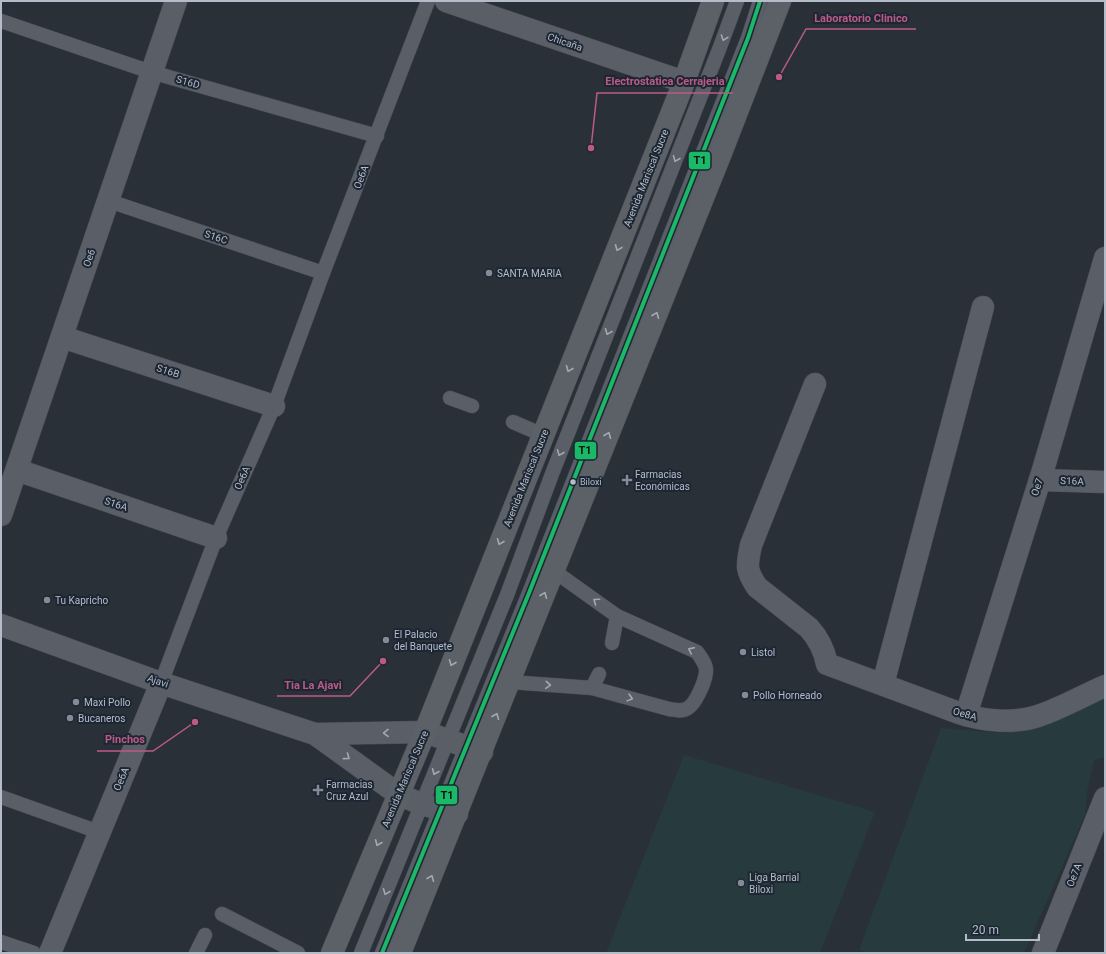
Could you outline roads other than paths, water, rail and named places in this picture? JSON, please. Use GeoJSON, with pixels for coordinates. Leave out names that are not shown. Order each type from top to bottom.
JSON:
{"type":"FeatureCollection","features":[{"type":"Feature","properties":{"kind":"main road","name":"Avenida Mariscal Sucre"},"geometry":{"type":"LineString","coordinates":[[332,953],[425,732],[684,82],[713,1]]}},
{"type":"Feature","properties":{"kind":"main road"},"geometry":{"type":"LineString","coordinates":[[400,953],[439,809],[465,747],[510,682],[780,1]]}},
{"type":"Feature","properties":{"kind":"street","name":"Oe6"},"geometry":{"type":"LineString","coordinates":[[1,515],[176,1]]}},
{"type":"Feature","properties":{"kind":"street","name":"Chicaña"},"geometry":{"type":"LineString","coordinates":[[446,1],[684,82]]}},
{"type":"Feature","properties":{"kind":"street","name":"Oe7"},"geometry":{"type":"LineString","coordinates":[[966,715],[1040,480],[1105,258]]}},
{"type":"Feature","properties":{"kind":"street"},"geometry":{"type":"LineString","coordinates":[[883,684],[983,307]]}},
{"type":"Feature","properties":{"kind":"street","name":"S16B"},"geometry":{"type":"LineString","coordinates":[[62,336],[274,406]]}},
{"type":"Feature","properties":{"kind":"street","name":"Oe8A"},"geometry":{"type":"LineString","coordinates":[[815,384],[751,545],[747,565],[751,578],[757,587],[816,635],[825,653],[827,664],[966,715],[981,718],[1013,720],[1037,716],[1105,686]]}},
{"type":"Feature","properties":{"kind":"street","name":"S16A"},"geometry":{"type":"LineString","coordinates":[[17,470],[216,538]]}},
{"type":"Feature","properties":{"kind":"street","name":"S16A"},"geometry":{"type":"LineString","coordinates":[[1040,480],[1105,482]]}},
{"type":"Feature","properties":{"kind":"street","name":"Ajavi"},"geometry":{"type":"LineString","coordinates":[[1,625],[161,683],[315,734],[398,794],[439,809]]}},
{"type":"Feature","properties":{"kind":"street","name":"Oe6A"},"geometry":{"type":"LineString","coordinates":[[50,953],[161,683]]}},
{"type":"Feature","properties":{"kind":"street","name":"Ajavi"},"geometry":{"type":"LineString","coordinates":[[315,734],[425,732],[465,747]]}},
{"type":"Feature","properties":{"kind":"street","name":"Oe7A"},"geometry":{"type":"LineString","coordinates":[[1043,953],[1105,798]]}},
{"type":"Feature","properties":{"kind":"lane","name":"Oe6A"},"geometry":{"type":"LineString","coordinates":[[161,683],[216,538],[274,406],[323,273],[428,1]]}},
{"type":"Feature","properties":{"kind":"lane"},"geometry":{"type":"LineString","coordinates":[[465,747],[507,595],[552,474],[720,48],[737,1]]}},
{"type":"Feature","properties":{"kind":"lane"},"geometry":{"type":"LineString","coordinates":[[382,953],[439,809],[535,580],[748,38],[760,1]]}},
{"type":"Feature","properties":{"kind":"lane","name":"S16D"},"geometry":{"type":"LineString","coordinates":[[1,21],[152,72],[377,136]]}},
{"type":"Feature","properties":{"kind":"lane","name":"S16C"},"geometry":{"type":"LineString","coordinates":[[109,201],[323,273]]}},
{"type":"Feature","properties":{"kind":"lane"},"geometry":{"type":"LineString","coordinates":[[450,398],[472,406]]}},
{"type":"Feature","properties":{"kind":"lane"},"geometry":{"type":"LineString","coordinates":[[513,422],[543,435]]}},
{"type":"Feature","properties":{"kind":"lane"},"geometry":{"type":"LineString","coordinates":[[510,682],[592,688],[669,709],[679,710],[687,709],[697,700],[706,671],[703,660],[697,652],[617,616],[554,571]]}},
{"type":"Feature","properties":{"kind":"lane"},"geometry":{"type":"LineString","coordinates":[[612,643],[617,616]]}},
{"type":"Feature","properties":{"kind":"lane"},"geometry":{"type":"LineString","coordinates":[[592,688],[599,674]]}},
{"type":"Feature","properties":{"kind":"lane"},"geometry":{"type":"LineString","coordinates":[[1,797],[99,832]]}},
{"type":"Feature","properties":{"kind":"lane"},"geometry":{"type":"LineString","coordinates":[[361,953],[439,809]]}},
{"type":"Feature","properties":{"kind":"lane"},"geometry":{"type":"LineString","coordinates":[[222,914],[298,953]]}},
{"type":"Feature","properties":{"kind":"lane"},"geometry":{"type":"LineString","coordinates":[[196,953],[204,935]]}},
{"type":"Feature","properties":{"kind":"lane"},"geometry":{"type":"LineString","coordinates":[[1,942],[34,953]]}},
{"type":"Feature","properties":{"kind":"place","name":"Laboratorio Clinico"},"geometry":{"type":"Point","coordinates":[779,77]}},
{"type":"Feature","properties":{"kind":"place","name":"Electrostatica Cerrajeria"},"geometry":{"type":"Point","coordinates":[591,148]}},
{"type":"Feature","properties":{"kind":"place","name":"SANTA MARIA"},"geometry":{"type":"Point","coordinates":[489,273]}},
{"type":"Feature","properties":{"kind":"place","name":"Farmacias Económicas"},"geometry":{"type":"Point","coordinates":[627,480]}},
{"type":"Feature","properties":{"kind":"place","name":"Biloxi"},"geometry":{"type":"Point","coordinates":[573,482]}},
{"type":"Feature","properties":{"kind":"place","name":"Tu Kapricho"},"geometry":{"type":"Point","coordinates":[47,600]}},
{"type":"Feature","properties":{"kind":"place","name":"El Palacio del Banquete"},"geometry":{"type":"Point","coordinates":[386,640]}},
{"type":"Feature","properties":{"kind":"place","name":"Listol"},"geometry":{"type":"Point","coordinates":[743,652]}},
{"type":"Feature","properties":{"kind":"place","name":"Tia La Ajavi"},"geometry":{"type":"Point","coordinates":[383,661]}},
{"type":"Feature","properties":{"kind":"place","name":"Pollo Horneado"},"geometry":{"type":"Point","coordinates":[745,695]}},
{"type":"Feature","properties":{"kind":"place","name":"Maxi Pollo"},"geometry":{"type":"Point","coordinates":[76,702]}},
{"type":"Feature","properties":{"kind":"place","name":"Bucaneros"},"geometry":{"type":"Point","coordinates":[70,718]}},
{"type":"Feature","properties":{"kind":"place","name":"Pinchos"},"geometry":{"type":"Point","coordinates":[195,722]}},
{"type":"Feature","properties":{"kind":"place","name":"Farmacias Cruz Azul"},"geometry":{"type":"Point","coordinates":[318,790]}},
{"type":"Feature","properties":{"kind":"place","name":"Liga Barrial Biloxi"},"geometry":{"type":"Point","coordinates":[741,883]}}]}
